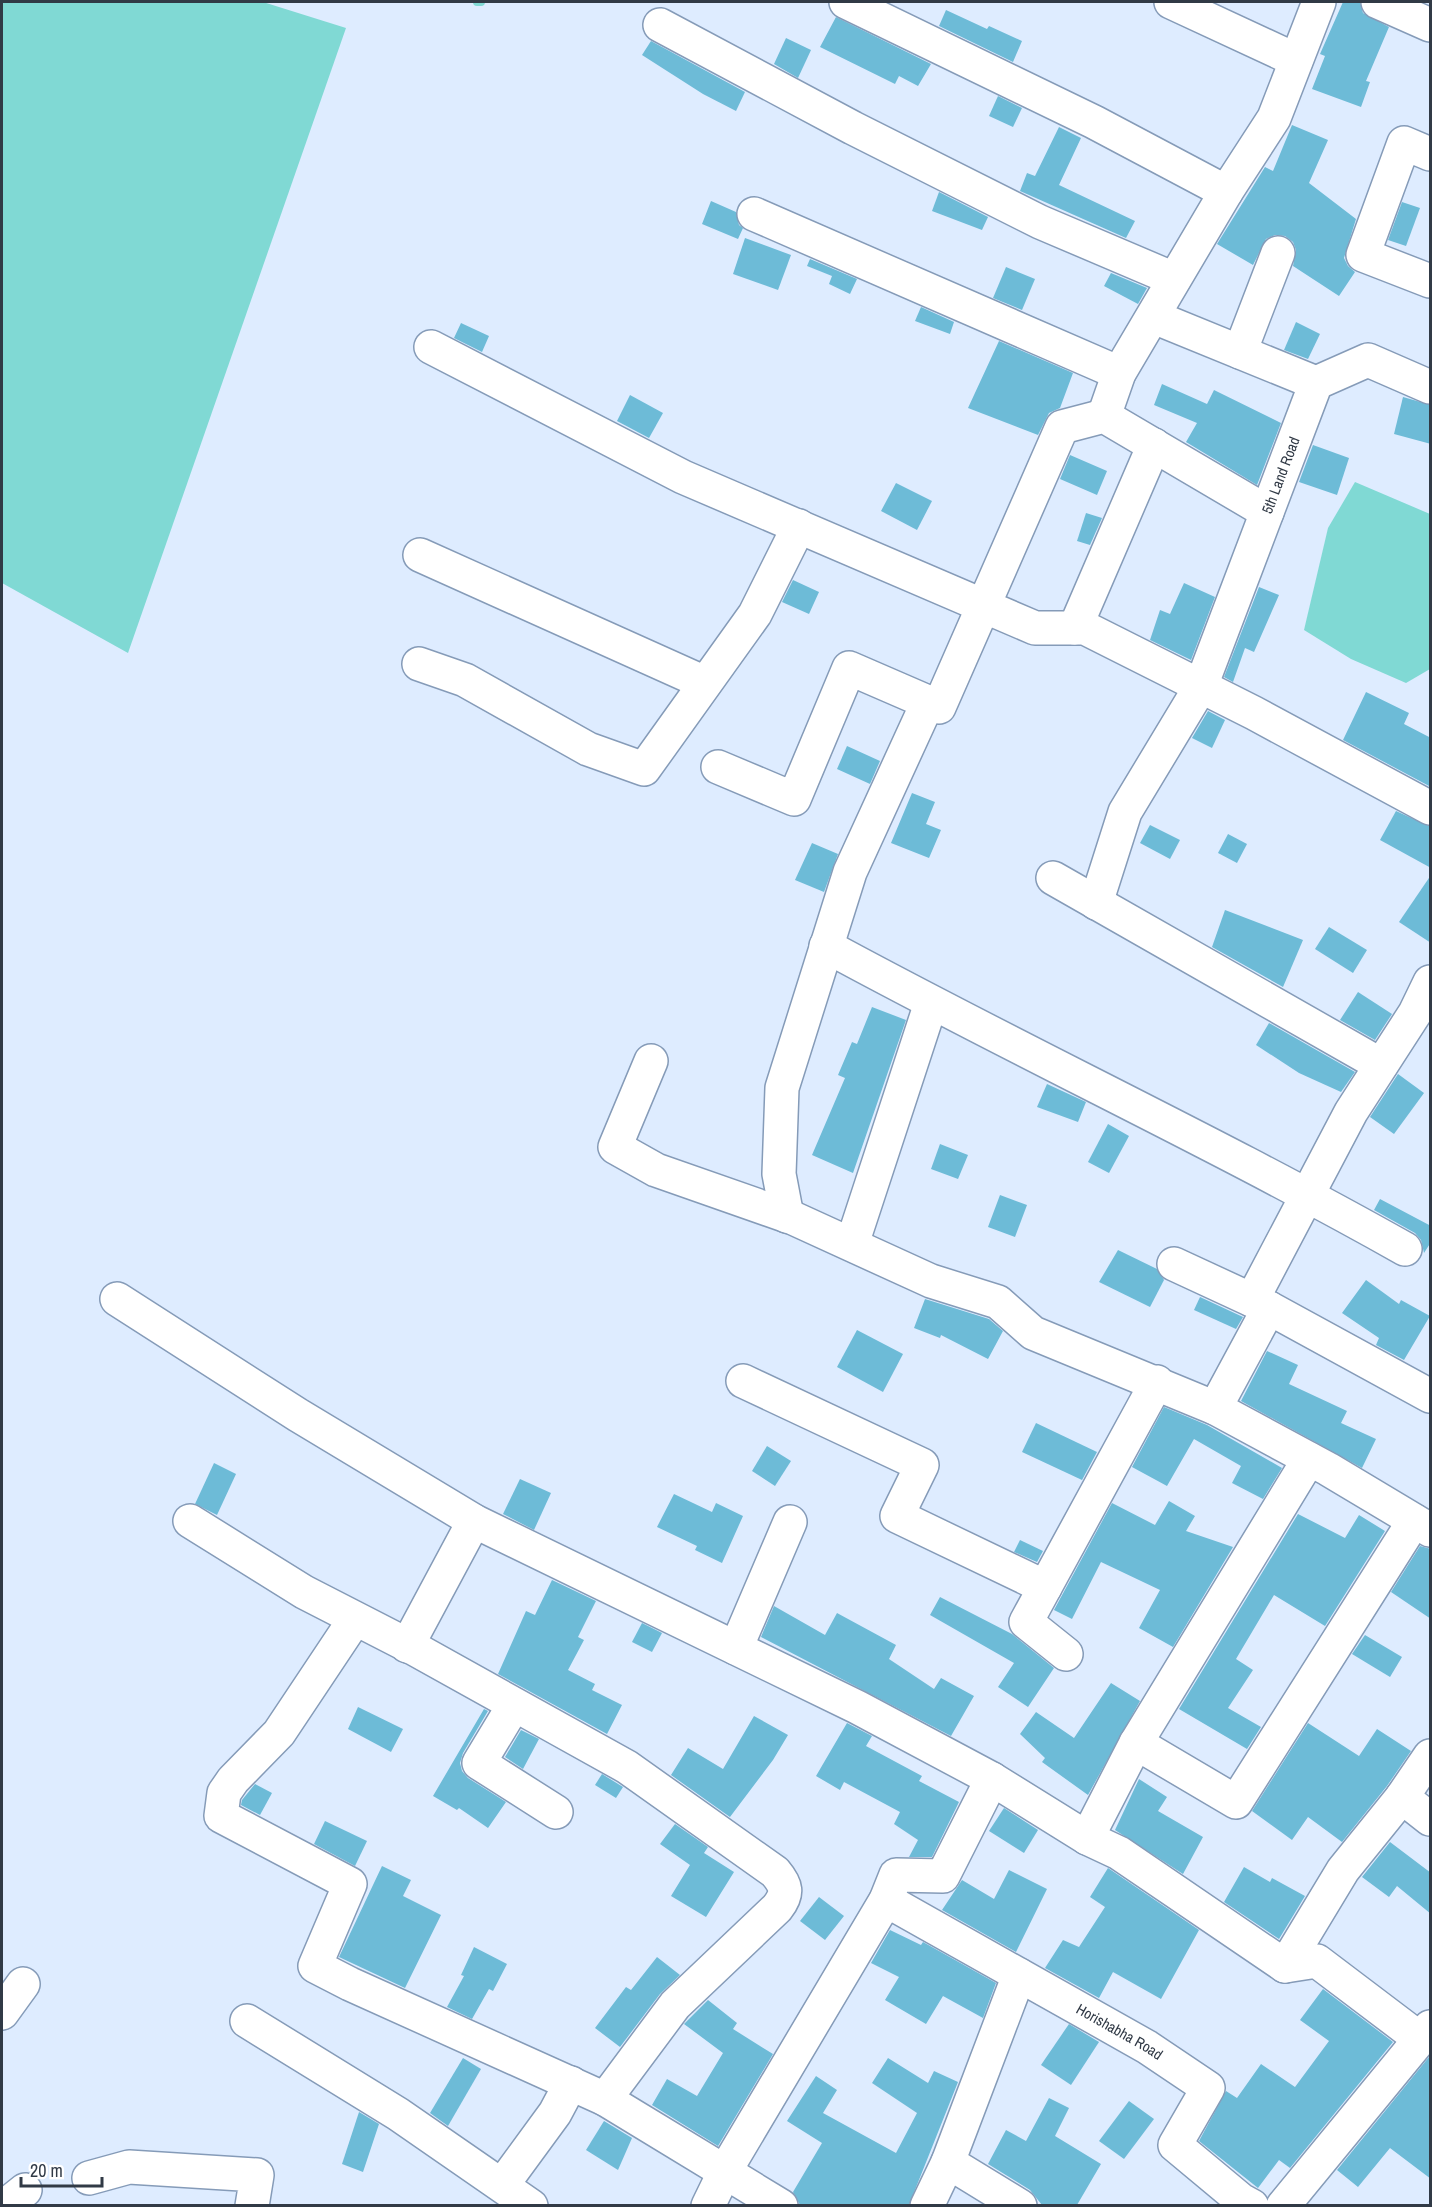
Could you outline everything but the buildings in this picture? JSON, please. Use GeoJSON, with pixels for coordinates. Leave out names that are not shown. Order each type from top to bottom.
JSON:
{"type":"FeatureCollection","features":[{"type":"Feature","properties":{"kind":"street"},"geometry":{"type":"LineString","coordinates":[[846,2],[1094,122],[1226,192]]}},
{"type":"Feature","properties":{"kind":"street"},"geometry":{"type":"LineString","coordinates":[[1171,2],[1296,60]]}},
{"type":"Feature","properties":{"kind":"street"},"geometry":{"type":"LineString","coordinates":[[1104,416],[1119,374],[1226,192],[1274,118],[1319,2]]}},
{"type":"Feature","properties":{"kind":"street"},"geometry":{"type":"LineString","coordinates":[[1378,2],[1431,25]]}},
{"type":"Feature","properties":{"kind":"street"},"geometry":{"type":"LineString","coordinates":[[660,24],[853,128],[1040,222],[1174,279]]}},
{"type":"Feature","properties":{"kind":"street"},"geometry":{"type":"LineString","coordinates":[[1431,154],[1404,143],[1363,255],[1431,281]]}},
{"type":"Feature","properties":{"kind":"street"},"geometry":{"type":"LineString","coordinates":[[754,214],[1119,374]]}},
{"type":"Feature","properties":{"kind":"street"},"geometry":{"type":"LineString","coordinates":[[1240,352],[1278,253]]}},
{"type":"Feature","properties":{"kind":"street"},"geometry":{"type":"LineString","coordinates":[[1154,317],[1316,383],[1368,360],[1431,387]]}},
{"type":"Feature","properties":{"kind":"street"},"geometry":{"type":"LineString","coordinates":[[431,348],[683,477],[1035,628],[1085,628],[1201,686],[1431,808]]}},
{"type":"Feature","properties":{"kind":"street","name":"5th Land Road"},"geometry":{"type":"LineString","coordinates":[[1096,903],[1125,812],[1201,686],[1316,383]]}},
{"type":"Feature","properties":{"kind":"street"},"geometry":{"type":"LineString","coordinates":[[718,767],[794,799],[849,668],[939,707],[1062,427],[1104,416],[1267,512]]}},
{"type":"Feature","properties":{"kind":"street"},"geometry":{"type":"LineString","coordinates":[[1075,628],[1154,445]]}},
{"type":"Feature","properties":{"kind":"street"},"geometry":{"type":"LineString","coordinates":[[419,664],[465,680],[588,749],[644,769],[755,614],[799,526]]}},
{"type":"Feature","properties":{"kind":"street"},"geometry":{"type":"LineString","coordinates":[[420,555],[705,683]]}},
{"type":"Feature","properties":{"kind":"street"},"geometry":{"type":"LineString","coordinates":[[787,1216],[779,1174],[782,1088],[850,872],[928,702]]}},
{"type":"Feature","properties":{"kind":"street"},"geometry":{"type":"LineString","coordinates":[[1053,878],[1382,1065]]}},
{"type":"Feature","properties":{"kind":"street"},"geometry":{"type":"LineString","coordinates":[[826,946],[931,1003],[1307,1194],[1405,1249]]}},
{"type":"Feature","properties":{"kind":"street"},"geometry":{"type":"LineString","coordinates":[[1215,1408],[1307,1194],[1351,1112],[1415,1013],[1431,982]]}},
{"type":"Feature","properties":{"kind":"street"},"geometry":{"type":"LineString","coordinates":[[852,1244],[931,1003]]}},
{"type":"Feature","properties":{"kind":"street"},"geometry":{"type":"LineString","coordinates":[[651,1061],[615,1147],[656,1170],[787,1216],[931,1281],[998,1302],[1033,1333],[1157,1382],[1215,1408],[1309,1459],[1422,1526],[1236,1802],[1136,1743]]}},
{"type":"Feature","properties":{"kind":"street"},"geometry":{"type":"LineString","coordinates":[[1174,1264],[1261,1304],[1431,1396]]}},
{"type":"Feature","properties":{"kind":"street"},"geometry":{"type":"LineString","coordinates":[[117,1299],[298,1415],[474,1521],[857,1707],[992,1779],[1087,1838],[1119,1853],[1285,1966],[1317,1961],[1425,2033],[1283,2205]]}},
{"type":"Feature","properties":{"kind":"street"},"geometry":{"type":"LineString","coordinates":[[742,1381],[922,1465],[897,1516],[1045,1587]]}},
{"type":"Feature","properties":{"kind":"street"},"geometry":{"type":"LineString","coordinates":[[1066,1654],[1026,1622],[1157,1382]]}},
{"type":"Feature","properties":{"kind":"street"},"geometry":{"type":"LineString","coordinates":[[1087,1838],[1136,1743],[1309,1459]]}},
{"type":"Feature","properties":{"kind":"street"},"geometry":{"type":"LineString","coordinates":[[190,1521],[304,1592],[408,1646],[627,1767],[775,1872],[785,1885],[785,1898],[777,1908],[675,2005],[605,2099]]}},
{"type":"Feature","properties":{"kind":"street"},"geometry":{"type":"LineString","coordinates":[[408,1646],[474,1521]]}},
{"type":"Feature","properties":{"kind":"street"},"geometry":{"type":"LineString","coordinates":[[736,1648],[790,1522]]}},
{"type":"Feature","properties":{"kind":"street"},"geometry":{"type":"LineString","coordinates":[[355,1619],[279,1733],[233,1780],[224,1793],[221,1815],[350,1884],[315,1966],[605,2099],[782,2205]]}},
{"type":"Feature","properties":{"kind":"street"},"geometry":{"type":"LineString","coordinates":[[514,1704],[479,1763],[556,1812]]}},
{"type":"Feature","properties":{"kind":"street"},"geometry":{"type":"LineString","coordinates":[[1285,1966],[1343,1870],[1402,1797],[1431,1756]]}},
{"type":"Feature","properties":{"kind":"street"},"geometry":{"type":"LineString","coordinates":[[708,2205],[725,2171],[886,1900],[896,1875],[943,1876],[992,1779]]}},
{"type":"Feature","properties":{"kind":"street"},"geometry":{"type":"LineString","coordinates":[[1402,1797],[1431,1819]]}},
{"type":"Feature","properties":{"kind":"street","name":"Horishabha Road"},"geometry":{"type":"LineString","coordinates":[[886,1900],[1147,2047],[1208,2088],[1175,2145],[1243,2204]]}},
{"type":"Feature","properties":{"kind":"street"},"geometry":{"type":"LineString","coordinates":[[927,2205],[948,2162],[1019,1975]]}},
{"type":"Feature","properties":{"kind":"street"},"geometry":{"type":"LineString","coordinates":[[2,2013],[23,1984]]}},
{"type":"Feature","properties":{"kind":"street"},"geometry":{"type":"LineString","coordinates":[[247,2021],[398,2114],[531,2205]]}},
{"type":"Feature","properties":{"kind":"street"},"geometry":{"type":"LineString","coordinates":[[503,2184],[555,2113],[572,2084]]}},
{"type":"Feature","properties":{"kind":"street"},"geometry":{"type":"LineString","coordinates":[[948,2162],[1020,2205]]}},
{"type":"Feature","properties":{"kind":"street"},"geometry":{"type":"LineString","coordinates":[[89,2178],[129,2168],[257,2175],[252,2205]]}},
{"type":"Feature","properties":{"kind":"shaded area"},"geometry":{"type":"Polygon","coordinates":[[[2,2],[263,2],[346,28],[128,653],[2,583],[2,2]]]}},
{"type":"Feature","properties":{"kind":"shaded area"},"geometry":{"type":"Polygon","coordinates":[[[1355,482],[1430,514],[1430,669],[1406,683],[1351,659],[1304,630],[1328,528],[1355,482]]]}}]}
